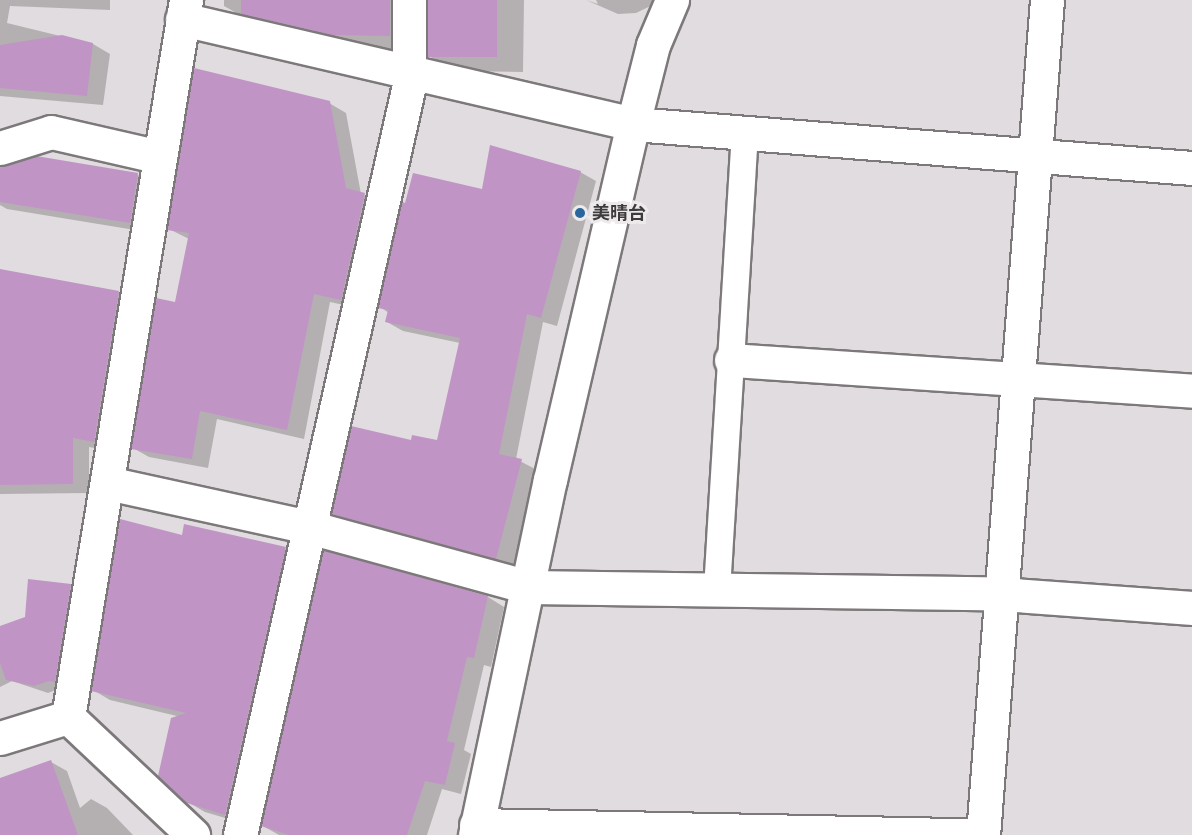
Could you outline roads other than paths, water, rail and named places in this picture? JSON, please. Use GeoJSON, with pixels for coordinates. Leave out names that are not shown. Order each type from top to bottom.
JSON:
{"type":"FeatureCollection","features":[{"type":"Feature","properties":{"kind":"street"},"geometry":{"type":"LineString","coordinates":[[240,835],[409,85],[409,0]]}},
{"type":"Feature","properties":{"kind":"street"},"geometry":{"type":"LineString","coordinates":[[672,0],[653,45],[633,124],[475,830],[968,835]]}},
{"type":"Feature","properties":{"kind":"street"},"geometry":{"type":"LineString","coordinates":[[983,835],[1047,0]]}},
{"type":"Feature","properties":{"kind":"street"},"geometry":{"type":"LineString","coordinates":[[68,717],[184,10],[408,71],[633,124],[1192,168]]}},
{"type":"Feature","properties":{"kind":"street"},"geometry":{"type":"LineString","coordinates":[[0,147],[51,132],[160,157]]}},
{"type":"Feature","properties":{"kind":"street"},"geometry":{"type":"LineString","coordinates":[[731,360],[1192,391]]}},
{"type":"Feature","properties":{"kind":"street"},"geometry":{"type":"LineString","coordinates":[[107,483],[309,527],[528,587],[1001,594],[1192,608]]}},
{"type":"Feature","properties":{"kind":"street"},"geometry":{"type":"LineString","coordinates":[[0,738],[68,717]]}},
{"type":"Feature","properties":{"kind":"street"},"geometry":{"type":"LineString","coordinates":[[68,717],[193,835]]}},
{"type":"Feature","properties":{"kind":"lane"},"geometry":{"type":"LineString","coordinates":[[717,590],[745,132]]}},
{"type":"Feature","properties":{"kind":"place","name":"美晴台"},"geometry":{"type":"Point","coordinates":[580,213]}}]}
